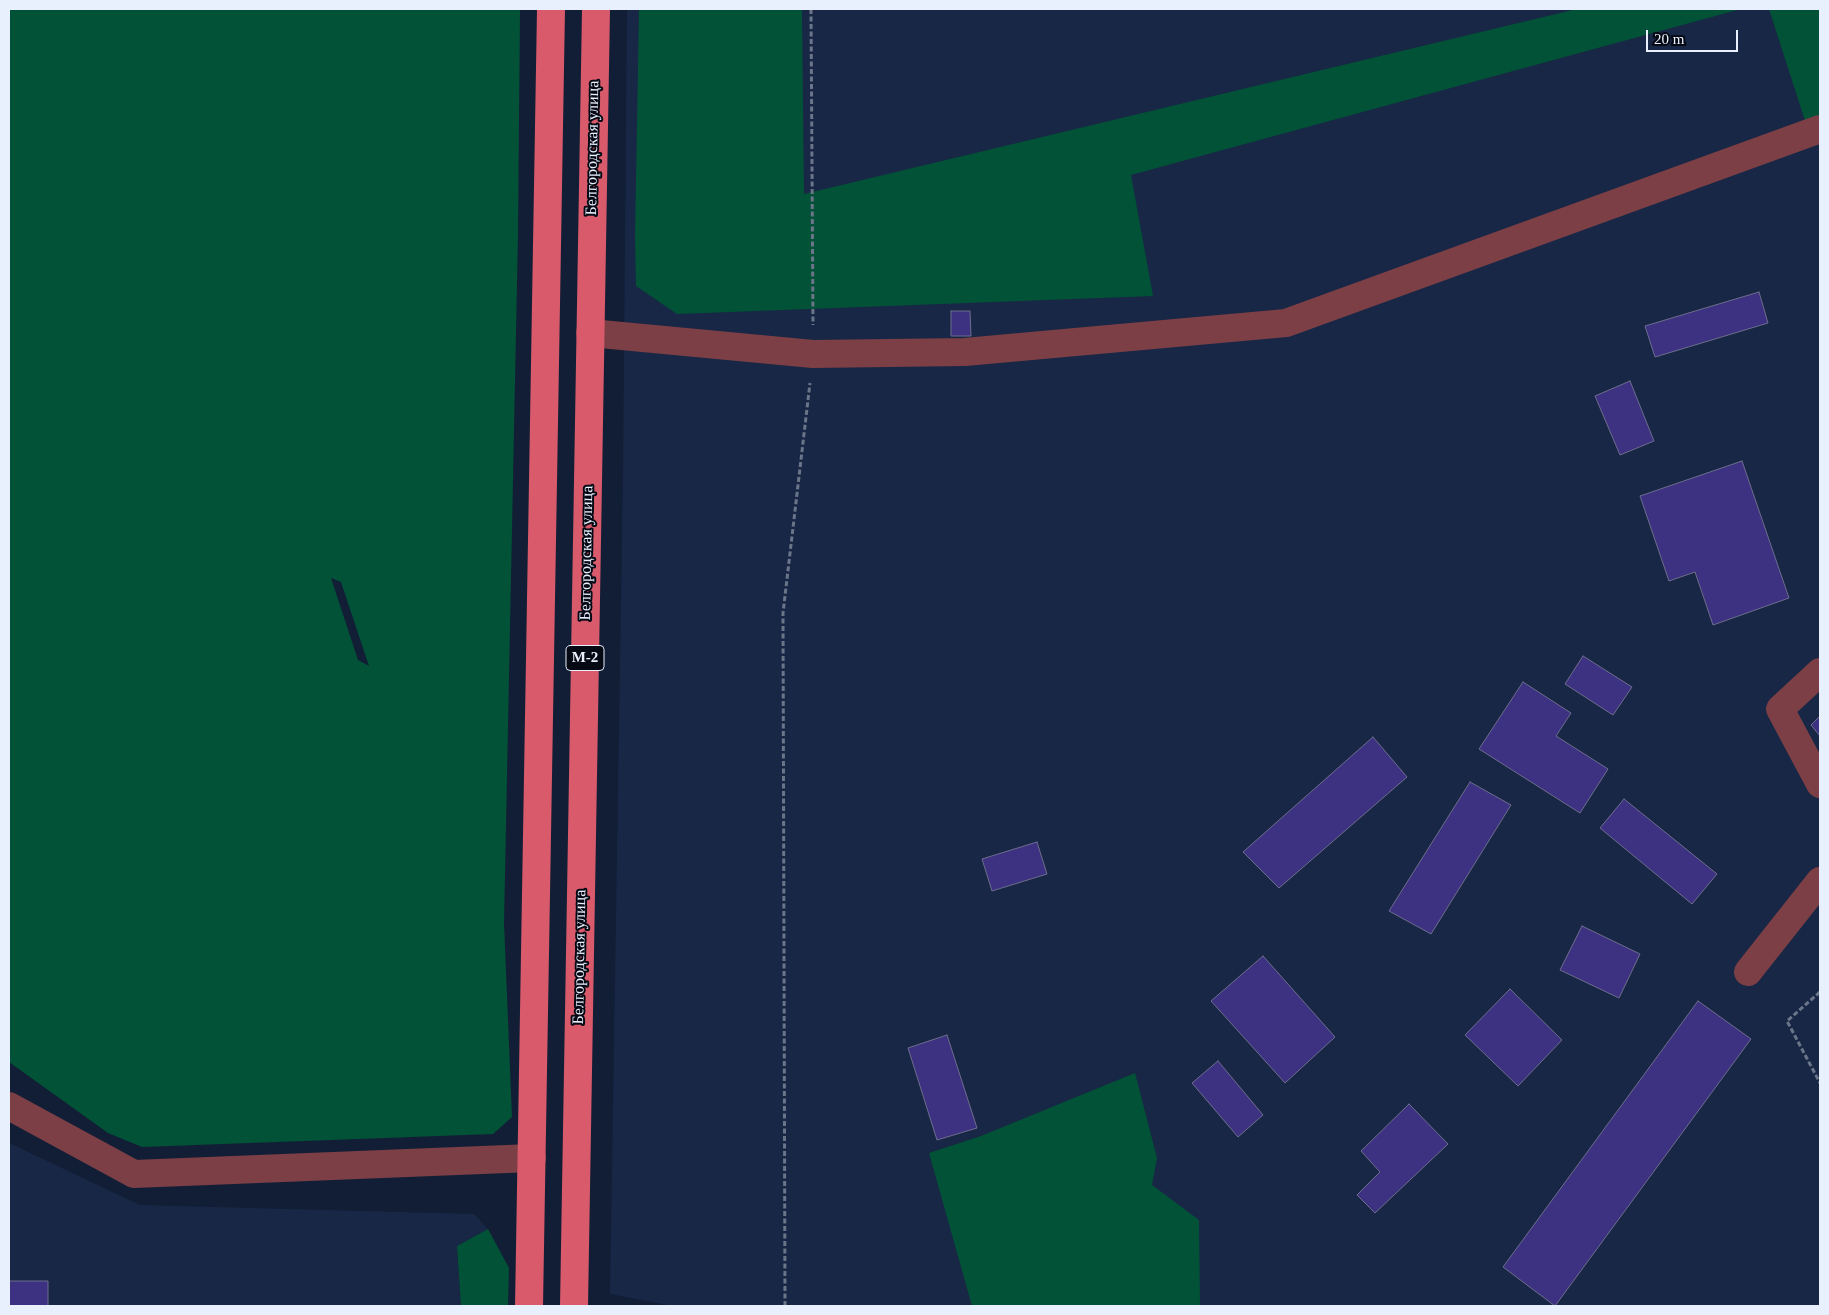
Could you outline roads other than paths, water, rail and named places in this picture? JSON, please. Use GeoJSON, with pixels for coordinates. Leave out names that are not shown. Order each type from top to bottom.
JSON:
{"type":"FeatureCollection","features":[{"type":"Feature","properties":{"kind":"main road"},"geometry":{"type":"LineString","coordinates":[[529,1306],[551,9]]}},
{"type":"Feature","properties":{"kind":"main road","name":"Белгородская улица"},"geometry":{"type":"LineString","coordinates":[[574,1306],[596,9]]}},
{"type":"Feature","properties":{"kind":"lane"},"geometry":{"type":"LineString","coordinates":[[590,333],[813,354],[965,352],[1286,323],[1820,129]]}},
{"type":"Feature","properties":{"kind":"lane"},"geometry":{"type":"LineString","coordinates":[[1820,672],[1780,709],[1820,784]]}},
{"type":"Feature","properties":{"kind":"lane"},"geometry":{"type":"LineString","coordinates":[[1748,972],[1820,881]]}},
{"type":"Feature","properties":{"kind":"lane"},"geometry":{"type":"LineString","coordinates":[[9,1106],[134,1174],[532,1158]]}}]}
